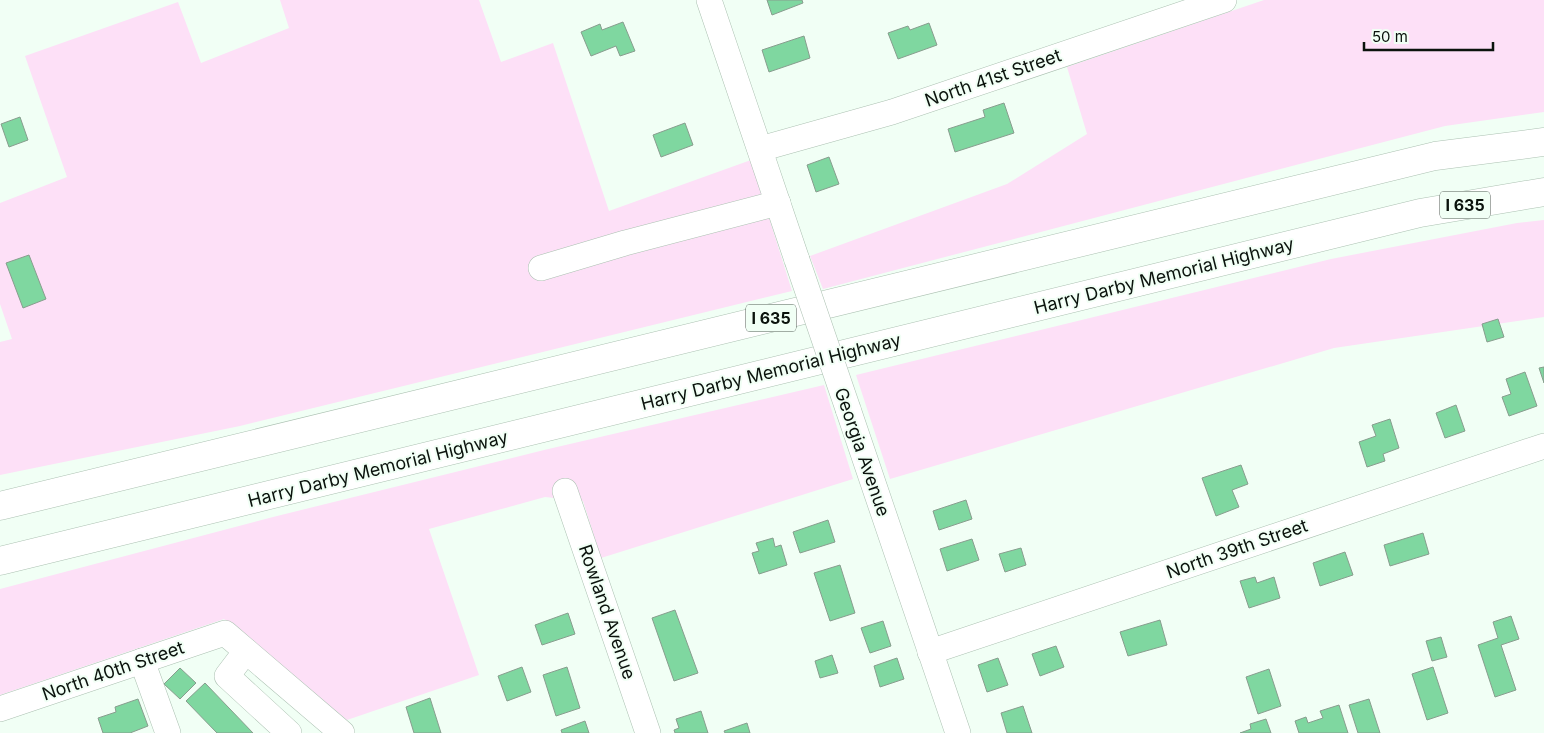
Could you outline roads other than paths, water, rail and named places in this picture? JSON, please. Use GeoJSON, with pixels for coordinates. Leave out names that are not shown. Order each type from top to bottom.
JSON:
{"type":"FeatureCollection","features":[{"type":"Feature","properties":{"kind":"highway","name":"I 635"},"geometry":{"type":"LineString","coordinates":[[0,506],[1435,156],[1544,142]]}},
{"type":"Feature","properties":{"kind":"highway","name":"Harry Darby Memorial Highway"},"geometry":{"type":"LineString","coordinates":[[0,561],[1420,213],[1544,192]]}},
{"type":"Feature","properties":{"kind":"highway"},"geometry":{"type":"LineString","coordinates":[[0,501],[60,491]]}},
{"type":"Feature","properties":{"kind":"street","name":"Georgia Avenue"},"geometry":{"type":"LineString","coordinates":[[709,0],[958,733]]}},
{"type":"Feature","properties":{"kind":"street","name":"North 41st Street"},"geometry":{"type":"LineString","coordinates":[[760,149],[892,112],[1224,0]]}},
{"type":"Feature","properties":{"kind":"street"},"geometry":{"type":"LineString","coordinates":[[541,268],[634,240],[778,203]]}},
{"type":"Feature","properties":{"kind":"street","name":"North 39th Street"},"geometry":{"type":"LineString","coordinates":[[930,652],[1544,446]]}},
{"type":"Feature","properties":{"kind":"street","name":"Rowland Avenue"},"geometry":{"type":"LineString","coordinates":[[565,491],[648,733]]}},
{"type":"Feature","properties":{"kind":"street","name":"North 40th Street"},"geometry":{"type":"LineString","coordinates":[[0,709],[225,633],[246,651]]}},
{"type":"Feature","properties":{"kind":"street"},"geometry":{"type":"LineString","coordinates":[[289,733],[227,676],[246,651],[342,733]]}},
{"type":"Feature","properties":{"kind":"street"},"geometry":{"type":"LineString","coordinates":[[142,662],[168,733]]}}]}
